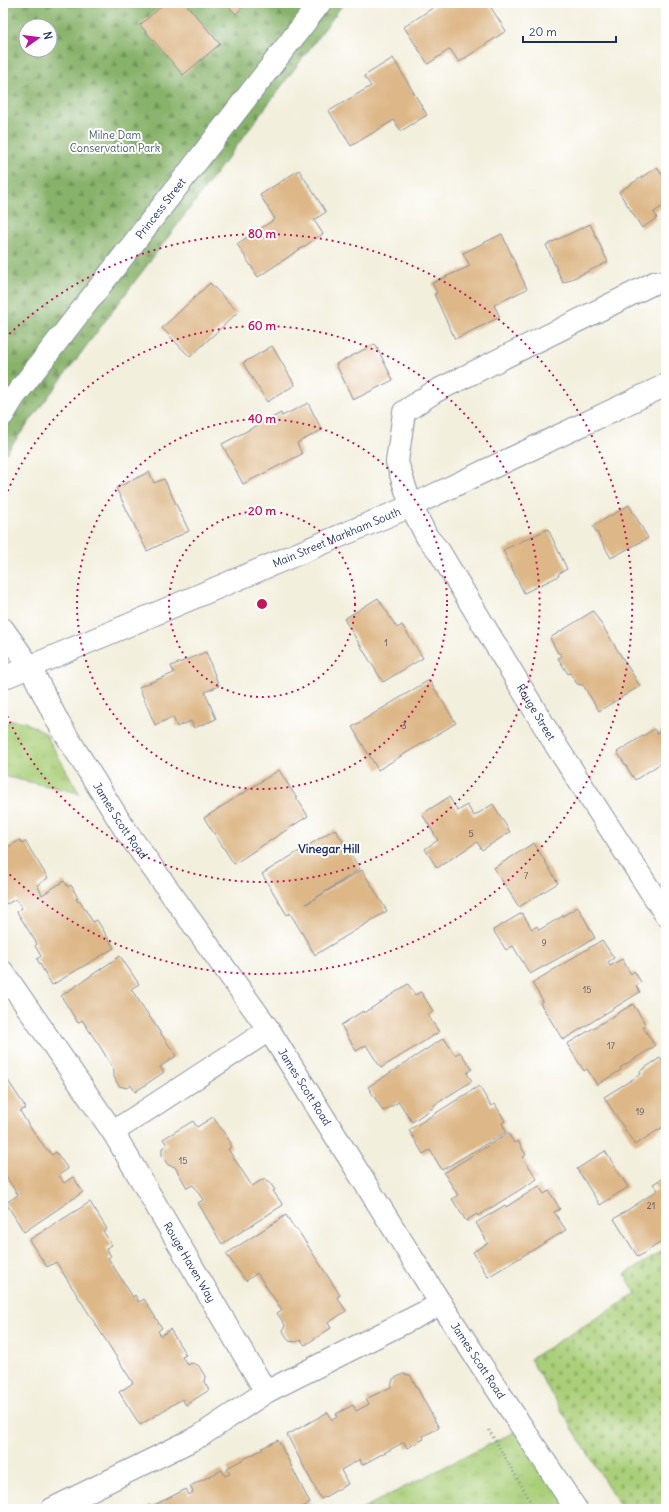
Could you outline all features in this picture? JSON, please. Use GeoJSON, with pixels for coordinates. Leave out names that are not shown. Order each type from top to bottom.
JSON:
{"type":"FeatureCollection","features":[{"type":"Feature","properties":{"kind":"street","name":"Princess Street"},"geometry":{"type":"LineString","coordinates":[[3,414],[14,397],[320,3]]}},
{"type":"Feature","properties":{"kind":"street","name":"Rouge Street"},"geometry":{"type":"LineString","coordinates":[[656,282],[434,392],[404,412],[397,462],[411,506],[427,536],[439,551],[557,747],[666,915]]}},
{"type":"Feature","properties":{"kind":"street","name":"Main Street Markham South"},"geometry":{"type":"LineString","coordinates":[[3,678],[411,506],[666,385]]}},
{"type":"Feature","properties":{"kind":"street"},"geometry":{"type":"LineString","coordinates":[[3,629],[30,667]]}},
{"type":"Feature","properties":{"kind":"street","name":"James Scott Road"},"geometry":{"type":"LineString","coordinates":[[30,667],[58,722],[124,828],[270,1030],[441,1304],[576,1509]]}},
{"type":"Feature","properties":{"kind":"street","name":"Rouge Haven Way"},"geometry":{"type":"LineString","coordinates":[[3,972],[112,1132],[266,1392]]}},
{"type":"Feature","properties":{"kind":"street"},"geometry":{"type":"LineString","coordinates":[[112,1132],[270,1030]]}},
{"type":"Feature","properties":{"kind":"street"},"geometry":{"type":"LineString","coordinates":[[52,1509],[200,1436],[266,1392],[441,1304]]}},
{"type":"Feature","properties":{"kind":"green space","name":"Milne Dam Conservation Park"},"geometry":{"type":"Polygon","coordinates":[[[3,3],[344,3],[3,457],[3,3]]]}},
{"type":"Feature","properties":{"kind":"green space"},"geometry":{"type":"Polygon","coordinates":[[[13,720],[25,722],[45,733],[79,793],[3,776],[3,724],[13,720]]]}},
{"type":"Feature","properties":{"kind":"green space"},"geometry":{"type":"Polygon","coordinates":[[[666,1249],[666,1505],[659,1509],[622,1509],[530,1359],[636,1294],[625,1274],[666,1249]]]}},
{"type":"Feature","properties":{"kind":"green space"},"geometry":{"type":"Polygon","coordinates":[[[522,1428],[576,1509],[361,1509],[522,1428]]]}},
{"type":"Feature","properties":{"kind":"building"},"geometry":{"type":"Polygon","coordinates":[[[165,3],[185,3],[220,44],[183,75],[140,25],[165,3]]]}},
{"type":"Feature","properties":{"kind":"building"},"geometry":{"type":"Polygon","coordinates":[[[225,3],[246,3],[236,14],[225,3]]]}},
{"type":"Feature","properties":{"kind":"building"},"geometry":{"type":"Polygon","coordinates":[[[440,3],[488,3],[506,31],[459,62],[450,49],[428,64],[404,27],[440,3]]]}},
{"type":"Feature","properties":{"kind":"building"},"geometry":{"type":"Polygon","coordinates":[[[393,58],[427,115],[401,131],[394,120],[351,146],[329,111],[371,86],[364,76],[393,58]]]}},
{"type":"Feature","properties":{"kind":"building"},"geometry":{"type":"Polygon","coordinates":[[[657,167],[666,181],[666,204],[654,212],[657,218],[642,228],[619,192],[657,167]]]}},
{"type":"Feature","properties":{"kind":"building"},"geometry":{"type":"Polygon","coordinates":[[[299,170],[326,212],[314,220],[323,234],[258,277],[237,244],[275,219],[260,195],[299,170]]]}},
{"type":"Feature","properties":{"kind":"building"},"geometry":{"type":"Polygon","coordinates":[[[590,224],[608,262],[563,283],[546,245],[590,224]]]}},
{"type":"Feature","properties":{"kind":"building"},"geometry":{"type":"Polygon","coordinates":[[[502,234],[527,289],[494,305],[500,317],[455,339],[434,294],[437,293],[432,283],[470,266],[463,253],[502,234]]]}},
{"type":"Feature","properties":{"kind":"building"},"geometry":{"type":"Polygon","coordinates":[[[210,283],[238,312],[190,357],[162,328],[210,283]]]}},
{"type":"Feature","properties":{"kind":"building"},"geometry":{"type":"Polygon","coordinates":[[[375,344],[393,380],[353,400],[336,364],[375,344]]]}},
{"type":"Feature","properties":{"kind":"building"},"geometry":{"type":"Polygon","coordinates":[[[272,346],[295,385],[267,402],[243,363],[272,346]]]}},
{"type":"Feature","properties":{"kind":"building"},"geometry":{"type":"Polygon","coordinates":[[[308,403],[322,430],[297,443],[302,454],[243,484],[222,444],[281,413],[282,416],[308,403]]]}},
{"type":"Feature","properties":{"kind":"building"},"geometry":{"type":"Polygon","coordinates":[[[149,472],[154,483],[164,479],[189,531],[147,551],[116,488],[149,472]]]}},
{"type":"Feature","properties":{"kind":"building"},"geometry":{"type":"Polygon","coordinates":[[[629,505],[648,538],[611,558],[593,526],[629,505]]]}},
{"type":"Feature","properties":{"kind":"building"},"geometry":{"type":"Polygon","coordinates":[[[548,529],[567,569],[558,574],[559,576],[524,593],[503,550],[548,529]]]}},
{"type":"Feature","properties":{"kind":"building"},"geometry":{"type":"Polygon","coordinates":[[[378,598],[397,628],[402,625],[423,658],[383,682],[344,619],[378,598]]]}},
{"type":"Feature","properties":{"kind":"building"},"geometry":{"type":"Polygon","coordinates":[[[593,611],[640,686],[599,711],[583,685],[577,684],[570,673],[568,674],[558,658],[562,656],[561,654],[558,653],[550,638],[593,611]]]}},
{"type":"Feature","properties":{"kind":"building"},"geometry":{"type":"Polygon","coordinates":[[[206,652],[219,686],[205,692],[216,719],[194,728],[191,721],[177,727],[173,717],[155,725],[139,687],[174,673],[171,666],[206,652]]]}},
{"type":"Feature","properties":{"kind":"building"},"geometry":{"type":"Polygon","coordinates":[[[429,680],[456,723],[378,770],[352,727],[429,680]]]}},
{"type":"Feature","properties":{"kind":"building"},"geometry":{"type":"Polygon","coordinates":[[[666,728],[666,760],[635,780],[617,752],[654,729],[657,734],[666,728]]]}},
{"type":"Feature","properties":{"kind":"building"},"geometry":{"type":"Polygon","coordinates":[[[279,770],[308,816],[234,864],[204,818],[279,770]]]}},
{"type":"Feature","properties":{"kind":"building"},"geometry":{"type":"Polygon","coordinates":[[[449,797],[458,811],[467,805],[474,816],[493,804],[510,832],[482,850],[477,842],[437,868],[425,849],[438,840],[422,814],[449,797]]]}},
{"type":"Feature","properties":{"kind":"building"},"geometry":{"type":"Polygon","coordinates":[[[335,829],[360,869],[306,904],[362,870],[387,911],[315,955],[290,913],[287,915],[262,874],[335,829]]]}},
{"type":"Feature","properties":{"kind":"building"},"geometry":{"type":"Polygon","coordinates":[[[20,840],[22,843],[25,841],[48,878],[37,885],[42,895],[64,881],[68,887],[71,885],[78,898],[76,899],[78,902],[80,901],[93,922],[97,920],[114,948],[52,985],[37,959],[41,956],[35,946],[37,944],[17,912],[22,908],[16,899],[7,904],[3,898],[3,850],[20,840]]]}},
{"type":"Feature","properties":{"kind":"building"},"geometry":{"type":"Polygon","coordinates":[[[534,843],[558,883],[519,907],[494,868],[534,843]]]}},
{"type":"Feature","properties":{"kind":"building"},"geometry":{"type":"Polygon","coordinates":[[[578,907],[595,938],[530,974],[513,946],[506,950],[493,930],[522,913],[532,929],[537,926],[539,930],[578,907]]]}},
{"type":"Feature","properties":{"kind":"building"},"geometry":{"type":"Polygon","coordinates":[[[602,940],[614,958],[608,962],[610,966],[622,959],[631,974],[634,971],[641,982],[636,986],[640,992],[563,1040],[540,1003],[543,1001],[532,983],[602,940]]]}},
{"type":"Feature","properties":{"kind":"building"},"geometry":{"type":"Polygon","coordinates":[[[120,956],[139,984],[131,989],[176,1056],[160,1067],[164,1072],[135,1092],[131,1085],[127,1088],[119,1086],[114,1077],[114,1070],[101,1048],[82,1020],[78,1023],[61,996],[120,956]]]}},
{"type":"Feature","properties":{"kind":"building"},"geometry":{"type":"Polygon","coordinates":[[[408,984],[415,995],[421,992],[433,1011],[428,1015],[439,1032],[381,1068],[366,1045],[356,1051],[341,1025],[363,1011],[364,1013],[408,984]]]}},
{"type":"Feature","properties":{"kind":"building"},"geometry":{"type":"Polygon","coordinates":[[[633,1004],[646,1025],[643,1027],[655,1046],[620,1068],[621,1070],[597,1085],[587,1069],[584,1071],[567,1044],[633,1004]]]}},
{"type":"Feature","properties":{"kind":"building"},"geometry":{"type":"Polygon","coordinates":[[[444,1038],[455,1055],[460,1052],[472,1069],[467,1073],[472,1081],[434,1105],[434,1107],[412,1122],[399,1102],[383,1111],[368,1087],[444,1038]]]}},
{"type":"Feature","properties":{"kind":"building"},"geometry":{"type":"Polygon","coordinates":[[[660,1058],[662,1061],[666,1058],[666,1125],[635,1145],[604,1097],[641,1074],[640,1071],[660,1058]]]}},
{"type":"Feature","properties":{"kind":"building"},"geometry":{"type":"Polygon","coordinates":[[[3,1073],[26,1108],[20,1111],[28,1124],[46,1149],[52,1155],[56,1152],[68,1169],[59,1175],[64,1183],[73,1177],[83,1192],[24,1232],[6,1203],[18,1195],[3,1172],[3,1073]]]}},
{"type":"Feature","properties":{"kind":"building"},"geometry":{"type":"Polygon","coordinates":[[[479,1086],[491,1106],[495,1104],[505,1121],[502,1123],[506,1132],[442,1170],[430,1150],[423,1154],[409,1130],[479,1086]]]}},
{"type":"Feature","properties":{"kind":"building"},"geometry":{"type":"Polygon","coordinates":[[[213,1117],[231,1143],[230,1144],[232,1147],[228,1149],[252,1186],[265,1178],[275,1190],[273,1191],[283,1205],[222,1244],[198,1203],[203,1200],[194,1186],[193,1185],[187,1188],[175,1167],[168,1165],[162,1156],[162,1148],[167,1145],[163,1139],[193,1121],[197,1127],[213,1117]]]}},
{"type":"Feature","properties":{"kind":"building"},"geometry":{"type":"Polygon","coordinates":[[[508,1133],[514,1143],[518,1141],[526,1155],[523,1157],[537,1179],[478,1216],[477,1214],[466,1221],[452,1199],[458,1195],[444,1173],[508,1133]]]}},
{"type":"Feature","properties":{"kind":"building"},"geometry":{"type":"Polygon","coordinates":[[[605,1151],[628,1187],[600,1205],[577,1169],[605,1151]]]}},
{"type":"Feature","properties":{"kind":"building"},"geometry":{"type":"Polygon","coordinates":[[[666,1176],[666,1239],[638,1257],[614,1219],[658,1190],[653,1184],[666,1176]]]}},
{"type":"Feature","properties":{"kind":"building"},"geometry":{"type":"Polygon","coordinates":[[[539,1186],[544,1194],[549,1191],[560,1209],[554,1212],[566,1230],[488,1277],[473,1252],[488,1243],[476,1223],[505,1205],[506,1207],[539,1186]]]}},
{"type":"Feature","properties":{"kind":"building"},"geometry":{"type":"Polygon","coordinates":[[[90,1202],[107,1229],[103,1231],[112,1245],[106,1248],[111,1256],[108,1258],[133,1297],[135,1295],[139,1302],[144,1299],[162,1328],[158,1331],[161,1336],[170,1329],[186,1355],[182,1357],[188,1365],[191,1363],[198,1365],[205,1376],[204,1382],[209,1390],[186,1405],[182,1399],[140,1425],[119,1392],[133,1383],[56,1262],[47,1267],[29,1240],[90,1202]]]}},
{"type":"Feature","properties":{"kind":"building"},"geometry":{"type":"Polygon","coordinates":[[[286,1215],[295,1229],[297,1229],[340,1295],[337,1297],[346,1311],[328,1323],[331,1328],[305,1345],[300,1340],[296,1342],[289,1341],[283,1331],[285,1325],[277,1313],[282,1310],[257,1273],[246,1281],[226,1254],[286,1215]]]}},
{"type":"Feature","properties":{"kind":"building"},"geometry":{"type":"Polygon","coordinates":[[[403,1374],[410,1375],[439,1428],[423,1436],[424,1439],[407,1448],[404,1442],[362,1465],[360,1459],[341,1470],[348,1484],[321,1499],[287,1435],[328,1412],[332,1420],[337,1417],[336,1414],[353,1405],[356,1411],[369,1404],[366,1399],[391,1387],[393,1379],[403,1374]]]}},
{"type":"Feature","properties":{"kind":"building"},"geometry":{"type":"Polygon","coordinates":[[[278,1440],[310,1503],[299,1509],[143,1509],[150,1505],[151,1507],[186,1489],[189,1495],[193,1492],[190,1486],[222,1470],[225,1476],[230,1474],[227,1468],[278,1440]]]}},
{"type":"Feature","properties":{"kind":"district","name":"Vinegar Hill"},"geometry":{"type":"Point","coordinates":[329,848]}}]}
